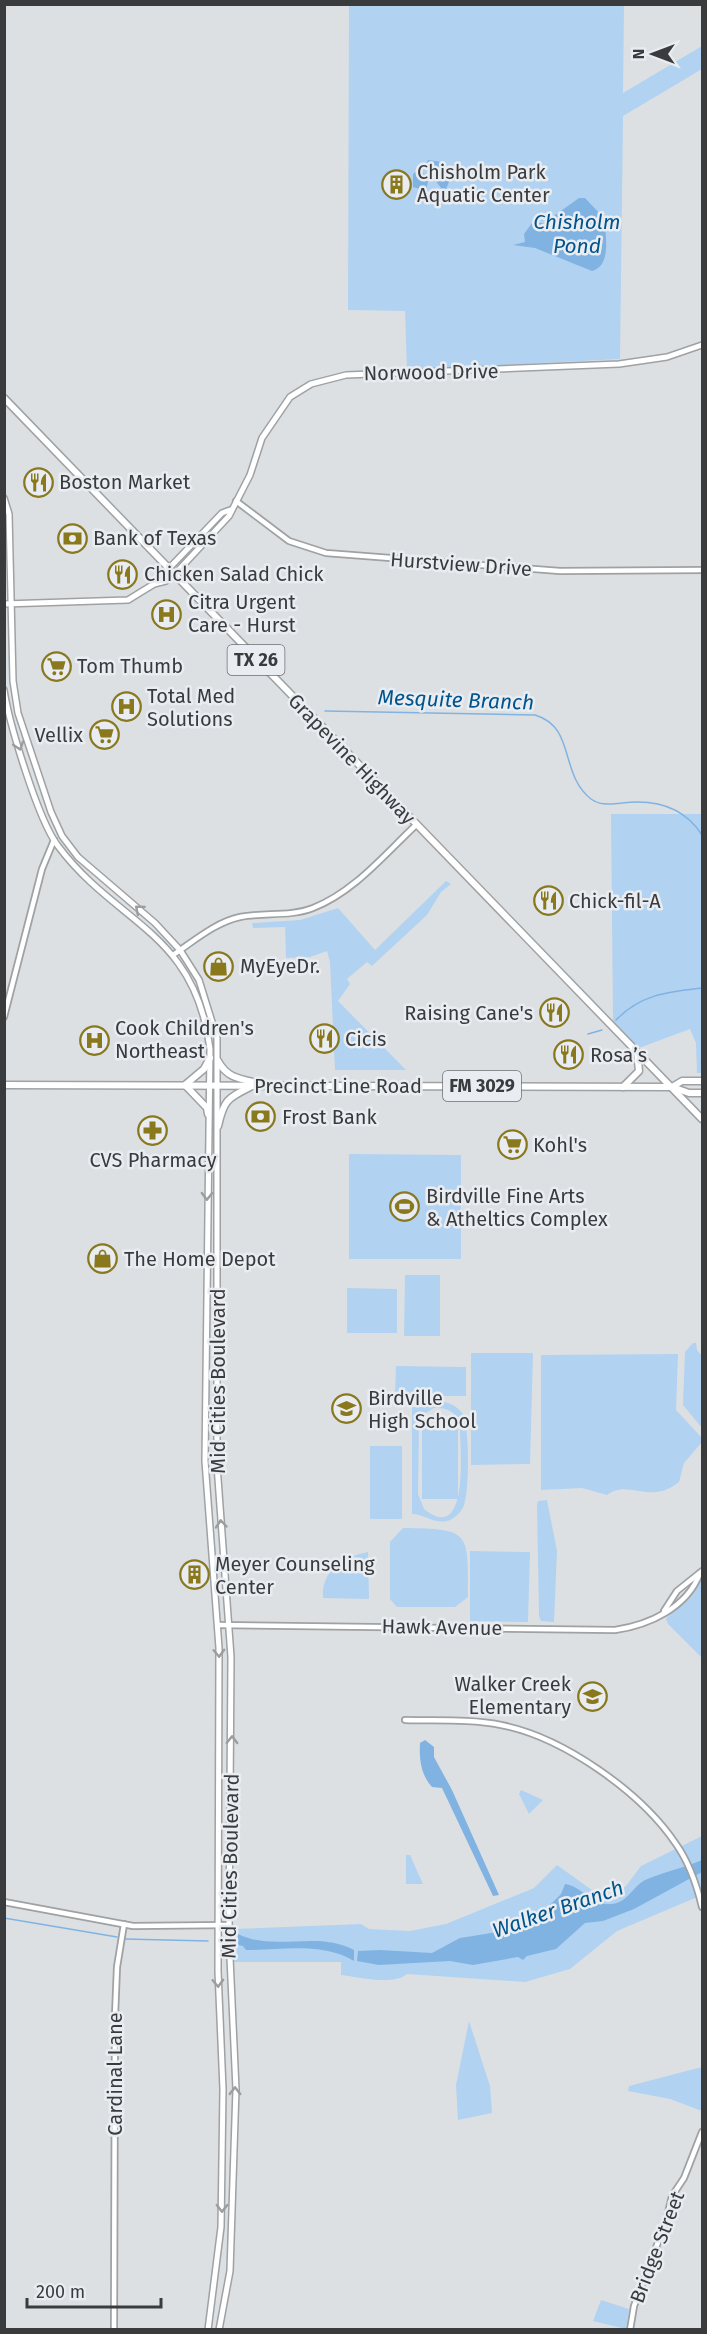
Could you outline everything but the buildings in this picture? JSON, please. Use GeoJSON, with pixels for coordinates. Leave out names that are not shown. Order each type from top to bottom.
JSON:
{"type":"FeatureCollection","features":[{"type":"Feature","properties":{"kind":"main road","name":"Norwood Drive"},"geometry":{"type":"LineString","coordinates":[[172,572],[222,513],[230,510],[256,460],[262,438],[276,413],[290,397],[302,388],[327,378],[357,374],[490,371],[619,364],[668,357],[702,345]]}},
{"type":"Feature","properties":{"kind":"main road","name":"Grapevine Highway"},"geometry":{"type":"LineString","coordinates":[[4,398],[702,1119]]}},
{"type":"Feature","properties":{"kind":"main road","name":"Mid Cities Boulevard"},"geometry":{"type":"LineString","coordinates":[[4,498],[8,604],[15,698],[51,812],[62,836],[82,860],[155,923],[180,950],[199,980],[215,1030],[219,1085],[218,1477],[232,1695],[229,1924],[236,2089],[230,2271],[219,2330]]}},
{"type":"Feature","properties":{"kind":"main road"},"geometry":{"type":"LineString","coordinates":[[8,604],[121,602],[172,572]]}},
{"type":"Feature","properties":{"kind":"main road","name":"Mid Cities Boulevard"},"geometry":{"type":"LineString","coordinates":[[4,690],[42,815],[54,840],[71,862],[148,929],[173,955],[190,982],[202,1012],[210,1058],[206,1218],[206,1478],[218,1625],[218,1925],[223,2087],[221,2227],[208,2330]]}},
{"type":"Feature","properties":{"kind":"main road"},"geometry":{"type":"LineString","coordinates":[[6,699],[15,698]]}},
{"type":"Feature","properties":{"kind":"main road"},"geometry":{"type":"LineString","coordinates":[[54,840],[63,844],[75,858],[82,860]]}},
{"type":"Feature","properties":{"kind":"main road"},"geometry":{"type":"LineString","coordinates":[[202,1012],[206,1021],[215,1030]]}},
{"type":"Feature","properties":{"kind":"main road"},"geometry":{"type":"LineString","coordinates":[[623,1087],[639,1071],[637,1051]]}},
{"type":"Feature","properties":{"kind":"main road"},"geometry":{"type":"LineString","coordinates":[[208,1114],[207,1108],[185,1085],[204,1070],[210,1058]]}},
{"type":"Feature","properties":{"kind":"main road"},"geometry":{"type":"LineString","coordinates":[[218,1061],[233,1078],[264,1086]]}},
{"type":"Feature","properties":{"kind":"main road","name":"Precinct Line Road"},"geometry":{"type":"LineString","coordinates":[[672,1087],[682,1081],[702,1081]]}},
{"type":"Feature","properties":{"kind":"main road","name":"Precinct Line Road"},"geometry":{"type":"LineString","coordinates":[[4,1085],[672,1087],[689,1093],[702,1093]]}},
{"type":"Feature","properties":{"kind":"main road"},"geometry":{"type":"LineString","coordinates":[[218,1126],[222,1110],[230,1097],[254,1086]]}},
{"type":"Feature","properties":{"kind":"main road"},"geometry":{"type":"LineString","coordinates":[[206,1218],[218,1215]]}},
{"type":"Feature","properties":{"kind":"main road"},"geometry":{"type":"LineString","coordinates":[[206,1218],[218,1223]]}},
{"type":"Feature","properties":{"kind":"main road"},"geometry":{"type":"LineString","coordinates":[[205,1365],[218,1356]]}},
{"type":"Feature","properties":{"kind":"main road"},"geometry":{"type":"LineString","coordinates":[[206,1478],[218,1477]]}},
{"type":"Feature","properties":{"kind":"street","name":"Hurstview Drive"},"geometry":{"type":"LineString","coordinates":[[236,501],[290,541],[326,553],[560,572],[702,570]]}},
{"type":"Feature","properties":{"kind":"street"},"geometry":{"type":"LineString","coordinates":[[173,955],[225,922],[260,914],[301,911],[332,899],[347,890],[416,825]]}},
{"type":"Feature","properties":{"kind":"street"},"geometry":{"type":"LineString","coordinates":[[4,1017],[42,869],[54,840]]}},
{"type":"Feature","properties":{"kind":"street","name":"Hawk Avenue"},"geometry":{"type":"LineString","coordinates":[[663,1614],[677,1591],[701,1572]]}},
{"type":"Feature","properties":{"kind":"street","name":"Hawk Avenue"},"geometry":{"type":"LineString","coordinates":[[218,1625],[615,1630],[636,1627],[656,1620],[693,1588],[701,1572]]}},
{"type":"Feature","properties":{"kind":"street"},"geometry":{"type":"LineString","coordinates":[[405,1720],[502,1725],[560,1746],[617,1785],[657,1818],[682,1854],[702,1907]]}},
{"type":"Feature","properties":{"kind":"street"},"geometry":{"type":"LineString","coordinates":[[4,1902],[124,1924],[229,1924]]}},
{"type":"Feature","properties":{"kind":"street","name":"Cardinal Lane"},"geometry":{"type":"LineString","coordinates":[[114,2330],[115,2016],[117,1967],[124,1924]]}},
{"type":"Feature","properties":{"kind":"street","name":"Bridge Street"},"geometry":{"type":"LineString","coordinates":[[630,2330],[633,2306],[666,2221],[672,2196],[684,2178],[702,2132]]}},
{"type":"Feature","properties":{"kind":"shaded area"},"geometry":{"type":"Polygon","coordinates":[[[349,5],[624,5],[623,93],[702,46],[702,69],[623,116],[620,359],[407,370],[405,311],[348,310],[349,5]]]}},
{"type":"Feature","properties":{"kind":"shaded area"},"geometry":{"type":"Polygon","coordinates":[[[611,814],[702,814],[702,1073],[697,1073],[696,1043],[690,1029],[639,1048],[613,1021],[611,814]]]}},
{"type":"Feature","properties":{"kind":"shaded area"},"geometry":{"type":"Polygon","coordinates":[[[446,881],[451,884],[441,892],[427,915],[372,966],[367,962],[347,979],[350,984],[338,1001],[406,1070],[335,1070],[330,962],[327,951],[310,957],[286,958],[285,927],[253,928],[252,923],[300,920],[338,908],[375,950],[446,881]]]}},
{"type":"Feature","properties":{"kind":"shaded area","name":"Birdville Fine Arts & Atheltics Complex"},"geometry":{"type":"Polygon","coordinates":[[[349,1154],[461,1155],[461,1259],[349,1259],[349,1154]]]}},
{"type":"Feature","properties":{"kind":"shaded area"},"geometry":{"type":"Polygon","coordinates":[[[405,1275],[440,1275],[440,1336],[404,1336],[405,1275]]]}},
{"type":"Feature","properties":{"kind":"shaded area"},"geometry":{"type":"Polygon","coordinates":[[[347,1288],[397,1289],[397,1333],[347,1333],[347,1288]]]}},
{"type":"Feature","properties":{"kind":"shaded area"},"geometry":{"type":"Polygon","coordinates":[[[693,1343],[696,1343],[697,1350],[702,1356],[702,1428],[683,1405],[685,1352],[693,1343]]]}},
{"type":"Feature","properties":{"kind":"shaded area"},"geometry":{"type":"Polygon","coordinates":[[[471,1353],[533,1353],[530,1464],[471,1465],[471,1353]]]}},
{"type":"Feature","properties":{"kind":"shaded area"},"geometry":{"type":"Polygon","coordinates":[[[678,1354],[676,1410],[702,1438],[702,1442],[684,1463],[679,1482],[658,1492],[623,1489],[607,1495],[582,1488],[541,1490],[541,1355],[678,1354]]]}},
{"type":"Feature","properties":{"kind":"shaded area"},"geometry":{"type":"Polygon","coordinates":[[[396,1366],[466,1367],[466,1396],[395,1396],[396,1366]]]}},
{"type":"Feature","properties":{"kind":"shaded area"},"geometry":{"type":"Polygon","coordinates":[[[433,1402],[449,1403],[462,1413],[465,1420],[468,1456],[465,1501],[459,1513],[447,1521],[436,1521],[412,1514],[412,1407],[422,1407],[433,1402]],[[434,1408],[424,1414],[419,1423],[418,1494],[424,1509],[439,1517],[449,1515],[456,1505],[461,1454],[460,1428],[457,1418],[452,1412],[434,1408]]]}},
{"type":"Feature","properties":{"kind":"shaded area"},"geometry":{"type":"Polygon","coordinates":[[[422,1425],[458,1425],[458,1499],[422,1499],[422,1425]]]}},
{"type":"Feature","properties":{"kind":"shaded area"},"geometry":{"type":"Polygon","coordinates":[[[370,1446],[402,1446],[402,1519],[370,1519],[370,1446]]]}},
{"type":"Feature","properties":{"kind":"shaded area"},"geometry":{"type":"Polygon","coordinates":[[[547,1500],[557,1551],[554,1622],[541,1621],[539,1616],[537,1505],[538,1501],[547,1500]]]}},
{"type":"Feature","properties":{"kind":"shaded area"},"geometry":{"type":"Polygon","coordinates":[[[403,1528],[442,1530],[461,1538],[467,1559],[468,1597],[455,1607],[397,1607],[390,1599],[390,1542],[403,1528]]]}},
{"type":"Feature","properties":{"kind":"shaded area"},"geometry":{"type":"Polygon","coordinates":[[[470,1551],[530,1552],[528,1622],[470,1621],[470,1551]]]}},
{"type":"Feature","properties":{"kind":"shaded area"},"geometry":{"type":"Polygon","coordinates":[[[368,1552],[369,1599],[323,1598],[326,1580],[336,1566],[351,1557],[368,1552]]]}},
{"type":"Feature","properties":{"kind":"shaded area"},"geometry":{"type":"Polygon","coordinates":[[[702,1579],[702,1658],[668,1624],[666,1619],[702,1579]]]}},
{"type":"Feature","properties":{"kind":"shaded area"},"geometry":{"type":"Polygon","coordinates":[[[521,1790],[543,1800],[529,1814],[519,1794],[521,1790]]]}},
{"type":"Feature","properties":{"kind":"shaded area"},"geometry":{"type":"Polygon","coordinates":[[[702,1836],[702,1895],[617,1931],[570,1969],[525,1982],[407,1974],[393,1980],[375,1980],[341,1975],[341,1962],[234,1962],[234,1929],[361,1924],[369,1929],[410,1931],[446,1924],[534,1888],[557,1865],[596,1893],[614,1895],[626,1886],[641,1866],[702,1836]]]}},
{"type":"Feature","properties":{"kind":"shaded area"},"geometry":{"type":"Polygon","coordinates":[[[406,1855],[410,1855],[423,1884],[406,1884],[406,1855]]]}},
{"type":"Feature","properties":{"kind":"shaded area"},"geometry":{"type":"Polygon","coordinates":[[[469,2021],[490,2086],[492,2113],[458,2120],[456,2085],[469,2021]]]}},
{"type":"Feature","properties":{"kind":"shaded area"},"geometry":{"type":"Polygon","coordinates":[[[702,2067],[702,2111],[670,2099],[628,2091],[629,2086],[702,2067]]]}},
{"type":"Feature","properties":{"kind":"shaded area"},"geometry":{"type":"Polygon","coordinates":[[[601,2300],[629,2309],[626,2329],[593,2321],[601,2300]]]}},
{"type":"Feature","properties":{"kind":"water"},"geometry":{"type":"Polygon","coordinates":[[[428,160],[442,162],[441,174],[449,182],[446,189],[442,189],[425,167],[428,160]]]}},
{"type":"Feature","properties":{"kind":"water"},"geometry":{"type":"Polygon","coordinates":[[[418,170],[429,177],[426,191],[413,187],[413,174],[418,170]]]}},
{"type":"Feature","properties":{"kind":"water","name":"Chisholm Pond"},"geometry":{"type":"Polygon","coordinates":[[[579,198],[585,198],[605,219],[605,257],[598,268],[592,271],[535,248],[513,245],[525,242],[524,234],[532,223],[544,223],[579,198]]]}},
{"type":"Feature","properties":{"kind":"water"},"geometry":{"type":"Polygon","coordinates":[[[425,1740],[434,1747],[434,1757],[452,1790],[499,1895],[493,1896],[442,1788],[432,1787],[425,1777],[420,1761],[420,1743],[425,1740]]]}},
{"type":"Feature","properties":{"kind":"water"},"geometry":{"type":"Polygon","coordinates":[[[702,1860],[702,1872],[634,1909],[603,1921],[585,1923],[556,1949],[527,1956],[523,1960],[518,1957],[473,1965],[450,1961],[379,1965],[357,1961],[358,1951],[432,1953],[460,1938],[516,1929],[550,1905],[561,1894],[565,1884],[577,1888],[598,1902],[617,1903],[626,1898],[645,1880],[702,1860]]]}},
{"type":"Feature","properties":{"kind":"water"},"geometry":{"type":"Polygon","coordinates":[[[238,1934],[266,1941],[311,1941],[340,1944],[354,1950],[354,1961],[329,1951],[315,1949],[246,1950],[243,1946],[238,1945],[238,1934]]]}},
{"type":"Feature","properties":{"kind":"waterway","name":"Mesquite Branch"},"geometry":{"type":"LineString","coordinates":[[325,711],[535,715],[548,721],[557,730],[575,777],[581,789],[591,799],[606,804],[646,802],[668,807],[687,818],[702,835]]}},
{"type":"Feature","properties":{"kind":"waterway"},"geometry":{"type":"LineString","coordinates":[[616,1020],[625,1011],[645,1000],[666,993],[702,988]]}},
{"type":"Feature","properties":{"kind":"waterway"},"geometry":{"type":"LineString","coordinates":[[588,1034],[602,1030]]}},
{"type":"Feature","properties":{"kind":"waterway","name":"Walker Branch"},"geometry":{"type":"LineString","coordinates":[[4,1918],[117,1937]]}},
{"type":"Feature","properties":{"kind":"waterway","name":"Walker Branch"},"geometry":{"type":"LineString","coordinates":[[125,1939],[208,1941]]}},
{"type":"Feature","properties":{"kind":"place","name":"Chisholm Park Aquatic Center"},"geometry":{"type":"Point","coordinates":[396,184]}},
{"type":"Feature","properties":{"kind":"place","name":"Boston Market"},"geometry":{"type":"Point","coordinates":[38,482]}},
{"type":"Feature","properties":{"kind":"place","name":"Bank of Texas"},"geometry":{"type":"Point","coordinates":[72,538]}},
{"type":"Feature","properties":{"kind":"place","name":"Chicken Salad Chick"},"geometry":{"type":"Point","coordinates":[123,574]}},
{"type":"Feature","properties":{"kind":"place","name":"Citra Urgent Care - Hurst"},"geometry":{"type":"Point","coordinates":[167,614]}},
{"type":"Feature","properties":{"kind":"place","name":"Tom Thumb"},"geometry":{"type":"Point","coordinates":[56,666]}},
{"type":"Feature","properties":{"kind":"place","name":"Total Med Solutions"},"geometry":{"type":"Point","coordinates":[126,707]}},
{"type":"Feature","properties":{"kind":"place","name":"Vellix"},"geometry":{"type":"Point","coordinates":[104,735]}},
{"type":"Feature","properties":{"kind":"place","name":"Chick-fil-A"},"geometry":{"type":"Point","coordinates":[548,901]}},
{"type":"Feature","properties":{"kind":"place","name":"MyEyeDr."},"geometry":{"type":"Point","coordinates":[219,966]}},
{"type":"Feature","properties":{"kind":"place","name":"Raising Cane's"},"geometry":{"type":"Point","coordinates":[554,1013]}},
{"type":"Feature","properties":{"kind":"place","name":"Cicis"},"geometry":{"type":"Point","coordinates":[324,1039]}},
{"type":"Feature","properties":{"kind":"place","name":"Cook Children's Northeast"},"geometry":{"type":"Point","coordinates":[94,1040]}},
{"type":"Feature","properties":{"kind":"place","name":"Rosa’s"},"geometry":{"type":"Point","coordinates":[569,1055]}},
{"type":"Feature","properties":{"kind":"place","name":"Frost Bank"},"geometry":{"type":"Point","coordinates":[261,1117]}},
{"type":"Feature","properties":{"kind":"place","name":"CVS Pharmacy"},"geometry":{"type":"Point","coordinates":[153,1130]}},
{"type":"Feature","properties":{"kind":"place","name":"Kohl's"},"geometry":{"type":"Point","coordinates":[512,1145]}},
{"type":"Feature","properties":{"kind":"place","name":"Birdville Fine Arts & Atheltics Complex"},"geometry":{"type":"Point","coordinates":[405,1207]}},
{"type":"Feature","properties":{"kind":"place","name":"The Home Depot"},"geometry":{"type":"Point","coordinates":[103,1259]}},
{"type":"Feature","properties":{"kind":"place","name":"Birdville High School"},"geometry":{"type":"Point","coordinates":[347,1409]}},
{"type":"Feature","properties":{"kind":"place","name":"Meyer Counseling Center"},"geometry":{"type":"Point","coordinates":[194,1575]}},
{"type":"Feature","properties":{"kind":"place","name":"Walker Creek Elementary"},"geometry":{"type":"Point","coordinates":[592,1696]}}]}
